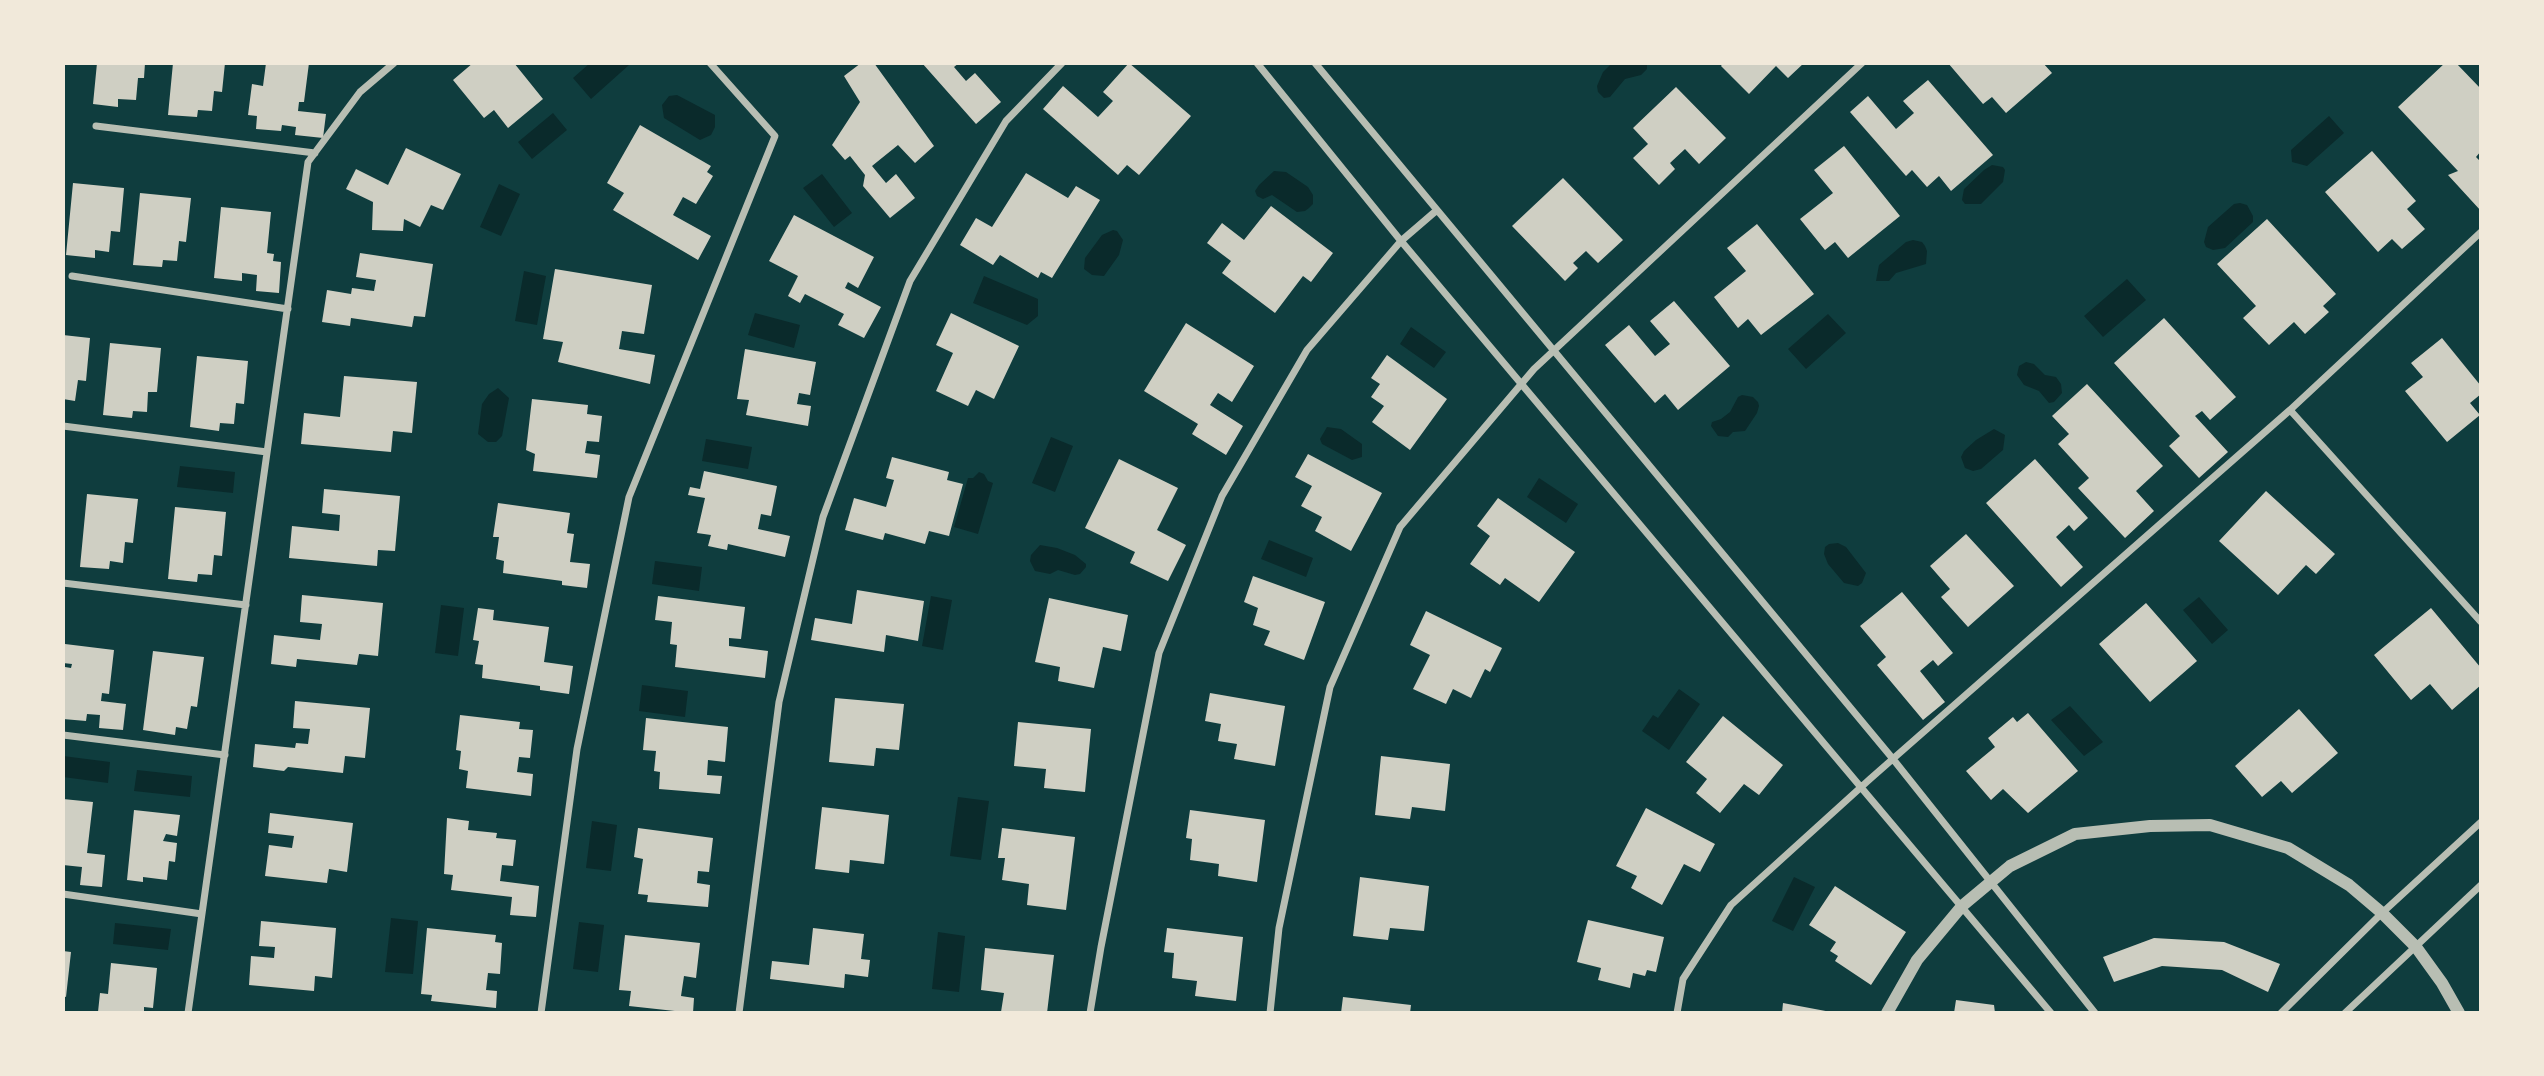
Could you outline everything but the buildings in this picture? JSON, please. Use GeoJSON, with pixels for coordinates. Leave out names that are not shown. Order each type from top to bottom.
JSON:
{"type":"FeatureCollection","features":[{"type":"Feature","properties":{"kind":"street"},"geometry":{"type":"LineString","coordinates":[[188,1013],[308,162],[360,92],[394,63]]}},
{"type":"Feature","properties":{"kind":"street"},"geometry":{"type":"LineString","coordinates":[[541,1013],[577,749],[629,498],[775,136],[710,63]]}},
{"type":"Feature","properties":{"kind":"street"},"geometry":{"type":"LineString","coordinates":[[739,1013],[779,702],[823,517],[910,281],[1006,121],[1062,63]]}},
{"type":"Feature","properties":{"kind":"street"},"geometry":{"type":"LineString","coordinates":[[1256,63],[1402,241],[2051,1013]]}},
{"type":"Feature","properties":{"kind":"street"},"geometry":{"type":"LineString","coordinates":[[1315,63],[1893,759],[2095,1013]]}},
{"type":"Feature","properties":{"kind":"street"},"geometry":{"type":"LineString","coordinates":[[1270,1013],[1279,928],[1330,687],[1400,527],[1522,382],[1862,63]]}},
{"type":"Feature","properties":{"kind":"street"},"geometry":{"type":"LineString","coordinates":[[96,126],[315,153]]}},
{"type":"Feature","properties":{"kind":"street"},"geometry":{"type":"LineString","coordinates":[[1090,1013],[1158,653],[1222,496],[1307,350],[1402,241],[1437,210]]}},
{"type":"Feature","properties":{"kind":"street"},"geometry":{"type":"LineString","coordinates":[[1677,1013],[1684,979],[1731,905],[1860,787],[2290,410],[2481,232]]}},
{"type":"Feature","properties":{"kind":"street"},"geometry":{"type":"LineString","coordinates":[[72,276],[288,309]]}},
{"type":"Feature","properties":{"kind":"street"},"geometry":{"type":"LineString","coordinates":[[2290,410],[2481,622]]}},
{"type":"Feature","properties":{"kind":"street"},"geometry":{"type":"LineString","coordinates":[[63,426],[267,452]]}},
{"type":"Feature","properties":{"kind":"street"},"geometry":{"type":"LineString","coordinates":[[63,583],[246,605]]}},
{"type":"Feature","properties":{"kind":"street"},"geometry":{"type":"LineString","coordinates":[[63,735],[225,755]]}},
{"type":"Feature","properties":{"kind":"street"},"geometry":{"type":"LineString","coordinates":[[2281,1013],[2481,822]]}},
{"type":"Feature","properties":{"kind":"street"},"geometry":{"type":"LineString","coordinates":[[1887,1013],[1917,960],[1962,906],[2010,866],[2075,834],[2150,826],[2210,825],[2288,848],[2349,886],[2416,947],[2442,983],[2459,1013]]}},
{"type":"Feature","properties":{"kind":"street"},"geometry":{"type":"LineString","coordinates":[[2345,1013],[2481,885]]}},
{"type":"Feature","properties":{"kind":"street"},"geometry":{"type":"LineString","coordinates":[[63,894],[202,914]]}},
{"type":"Feature","properties":{"kind":"water"},"geometry":{"type":"Polygon","coordinates":[[[590,63],[629,65],[591,99],[573,78],[590,63]]]}},
{"type":"Feature","properties":{"kind":"water"},"geometry":{"type":"Polygon","coordinates":[[[1612,63],[1647,63],[1647,69],[1641,75],[1625,79],[1610,97],[1604,98],[1598,92],[1597,86],[1603,72],[1612,63]]]}},
{"type":"Feature","properties":{"kind":"water"},"geometry":{"type":"Polygon","coordinates":[[[677,95],[715,115],[715,127],[711,135],[700,140],[664,118],[662,105],[669,96],[677,95]]]}},
{"type":"Feature","properties":{"kind":"water"},"geometry":{"type":"Polygon","coordinates":[[[553,113],[567,130],[532,159],[518,142],[553,113]]]}},
{"type":"Feature","properties":{"kind":"water"},"geometry":{"type":"Polygon","coordinates":[[[2329,116],[2344,133],[2307,166],[2292,162],[2291,150],[2329,116]]]}},
{"type":"Feature","properties":{"kind":"water"},"geometry":{"type":"Polygon","coordinates":[[[1992,165],[2005,170],[2003,182],[1981,204],[1965,204],[1962,200],[1964,189],[1992,165]]]}},
{"type":"Feature","properties":{"kind":"water"},"geometry":{"type":"Polygon","coordinates":[[[1274,171],[1286,172],[1308,187],[1313,195],[1313,204],[1305,211],[1297,212],[1272,195],[1263,199],[1257,196],[1255,191],[1259,185],[1274,171]]]}},
{"type":"Feature","properties":{"kind":"water"},"geometry":{"type":"Polygon","coordinates":[[[822,174],[852,213],[834,227],[803,188],[822,174]]]}},
{"type":"Feature","properties":{"kind":"water"},"geometry":{"type":"Polygon","coordinates":[[[499,184],[520,194],[501,236],[480,227],[499,184]]]}},
{"type":"Feature","properties":{"kind":"water"},"geometry":{"type":"Polygon","coordinates":[[[2234,204],[2247,205],[2253,222],[2225,248],[2213,250],[2206,247],[2204,242],[2208,227],[2234,204]]]}},
{"type":"Feature","properties":{"kind":"water"},"geometry":{"type":"Polygon","coordinates":[[[1117,231],[1123,240],[1119,255],[1104,276],[1092,275],[1084,269],[1085,258],[1102,235],[1117,231]]]}},
{"type":"Feature","properties":{"kind":"water"},"geometry":{"type":"Polygon","coordinates":[[[1906,242],[1922,242],[1925,246],[1926,264],[1896,273],[1889,281],[1876,281],[1879,265],[1906,242]]]}},
{"type":"Feature","properties":{"kind":"water"},"geometry":{"type":"Polygon","coordinates":[[[524,271],[546,276],[537,325],[515,321],[524,271]]]}},
{"type":"Feature","properties":{"kind":"water"},"geometry":{"type":"Polygon","coordinates":[[[984,276],[1038,299],[1038,316],[1027,325],[973,303],[984,276]]]}},
{"type":"Feature","properties":{"kind":"water"},"geometry":{"type":"Polygon","coordinates":[[[2127,279],[2146,300],[2103,337],[2084,316],[2127,279]]]}},
{"type":"Feature","properties":{"kind":"water"},"geometry":{"type":"Polygon","coordinates":[[[755,313],[800,325],[794,348],[748,335],[755,313]]]}},
{"type":"Feature","properties":{"kind":"water"},"geometry":{"type":"Polygon","coordinates":[[[1828,314],[1846,333],[1806,369],[1788,349],[1828,314]]]}},
{"type":"Feature","properties":{"kind":"water"},"geometry":{"type":"Polygon","coordinates":[[[1411,327],[1446,352],[1434,368],[1400,344],[1411,327]]]}},
{"type":"Feature","properties":{"kind":"water"},"geometry":{"type":"Polygon","coordinates":[[[2026,362],[2034,364],[2045,375],[2056,377],[2061,384],[2062,393],[2054,402],[2049,403],[2039,391],[2024,385],[2017,375],[2019,366],[2026,362]]]}},
{"type":"Feature","properties":{"kind":"water"},"geometry":{"type":"Polygon","coordinates":[[[498,388],[509,398],[502,436],[496,442],[488,442],[478,434],[482,404],[489,394],[498,388]]]}},
{"type":"Feature","properties":{"kind":"water"},"geometry":{"type":"Polygon","coordinates":[[[1738,397],[1753,397],[1758,402],[1757,413],[1745,431],[1733,432],[1728,437],[1718,436],[1711,426],[1712,422],[1730,412],[1738,397]]]}},
{"type":"Feature","properties":{"kind":"water"},"geometry":{"type":"Polygon","coordinates":[[[1327,427],[1341,429],[1362,444],[1362,457],[1352,460],[1322,444],[1320,439],[1327,427]]]}},
{"type":"Feature","properties":{"kind":"water"},"geometry":{"type":"Polygon","coordinates":[[[1994,429],[2005,435],[2003,450],[1981,469],[1973,471],[1965,468],[1961,457],[1964,451],[1994,429]]]}},
{"type":"Feature","properties":{"kind":"water"},"geometry":{"type":"Polygon","coordinates":[[[1051,437],[1073,446],[1055,492],[1032,483],[1051,437]]]}},
{"type":"Feature","properties":{"kind":"water"},"geometry":{"type":"Polygon","coordinates":[[[706,439],[752,447],[748,469],[702,461],[706,439]]]}},
{"type":"Feature","properties":{"kind":"water"},"geometry":{"type":"Polygon","coordinates":[[[180,466],[235,472],[233,493],[177,487],[180,466]]]}},
{"type":"Feature","properties":{"kind":"water"},"geometry":{"type":"Polygon","coordinates":[[[979,472],[993,483],[978,534],[954,527],[968,478],[973,478],[979,472]]]}},
{"type":"Feature","properties":{"kind":"water"},"geometry":{"type":"Polygon","coordinates":[[[1539,478],[1578,504],[1566,523],[1527,497],[1539,478]]]}},
{"type":"Feature","properties":{"kind":"water"},"geometry":{"type":"Polygon","coordinates":[[[1269,540],[1313,558],[1306,577],[1261,559],[1269,540]]]}},
{"type":"Feature","properties":{"kind":"water"},"geometry":{"type":"Polygon","coordinates":[[[1838,543],[1846,547],[1866,573],[1858,586],[1844,583],[1828,564],[1824,554],[1825,547],[1838,543]]]}},
{"type":"Feature","properties":{"kind":"water"},"geometry":{"type":"Polygon","coordinates":[[[1040,545],[1075,555],[1086,567],[1080,574],[1075,575],[1058,570],[1050,574],[1035,571],[1030,561],[1031,555],[1040,545]]]}},
{"type":"Feature","properties":{"kind":"water"},"geometry":{"type":"Polygon","coordinates":[[[655,561],[702,567],[699,591],[652,584],[655,561]]]}},
{"type":"Feature","properties":{"kind":"water"},"geometry":{"type":"Polygon","coordinates":[[[931,596],[952,600],[943,650],[922,646],[931,596]]]}},
{"type":"Feature","properties":{"kind":"water"},"geometry":{"type":"Polygon","coordinates":[[[2199,597],[2228,630],[2212,644],[2183,610],[2199,597]]]}},
{"type":"Feature","properties":{"kind":"water"},"geometry":{"type":"Polygon","coordinates":[[[441,605],[464,608],[458,656],[435,653],[441,605]]]}},
{"type":"Feature","properties":{"kind":"water"},"geometry":{"type":"Polygon","coordinates":[[[642,685],[688,691],[685,717],[639,711],[642,685]]]}},
{"type":"Feature","properties":{"kind":"water"},"geometry":{"type":"Polygon","coordinates":[[[1679,689],[1700,704],[1669,750],[1642,731],[1653,715],[1658,718],[1679,689]]]}},
{"type":"Feature","properties":{"kind":"water"},"geometry":{"type":"Polygon","coordinates":[[[2070,706],[2103,742],[2084,756],[2051,720],[2070,706]]]}},
{"type":"Feature","properties":{"kind":"water"},"geometry":{"type":"Polygon","coordinates":[[[63,756],[110,762],[108,783],[63,777],[63,756]]]}},
{"type":"Feature","properties":{"kind":"water"},"geometry":{"type":"Polygon","coordinates":[[[137,770],[192,776],[190,797],[134,791],[137,770]]]}},
{"type":"Feature","properties":{"kind":"water"},"geometry":{"type":"Polygon","coordinates":[[[958,797],[989,801],[981,860],[950,856],[958,797]]]}},
{"type":"Feature","properties":{"kind":"water"},"geometry":{"type":"Polygon","coordinates":[[[592,821],[617,825],[611,871],[586,868],[592,821]]]}},
{"type":"Feature","properties":{"kind":"water"},"geometry":{"type":"Polygon","coordinates":[[[1794,877],[1815,887],[1793,931],[1772,921],[1794,877]]]}},
{"type":"Feature","properties":{"kind":"water"},"geometry":{"type":"Polygon","coordinates":[[[391,918],[418,921],[413,974],[385,972],[391,918]]]}},
{"type":"Feature","properties":{"kind":"water"},"geometry":{"type":"Polygon","coordinates":[[[579,922],[604,925],[598,972],[573,969],[579,922]]]}},
{"type":"Feature","properties":{"kind":"water"},"geometry":{"type":"Polygon","coordinates":[[[115,923],[171,929],[168,950],[113,944],[115,923]]]}},
{"type":"Feature","properties":{"kind":"water"},"geometry":{"type":"Polygon","coordinates":[[[938,932],[965,936],[959,992],[932,989],[938,932]]]}}]}
